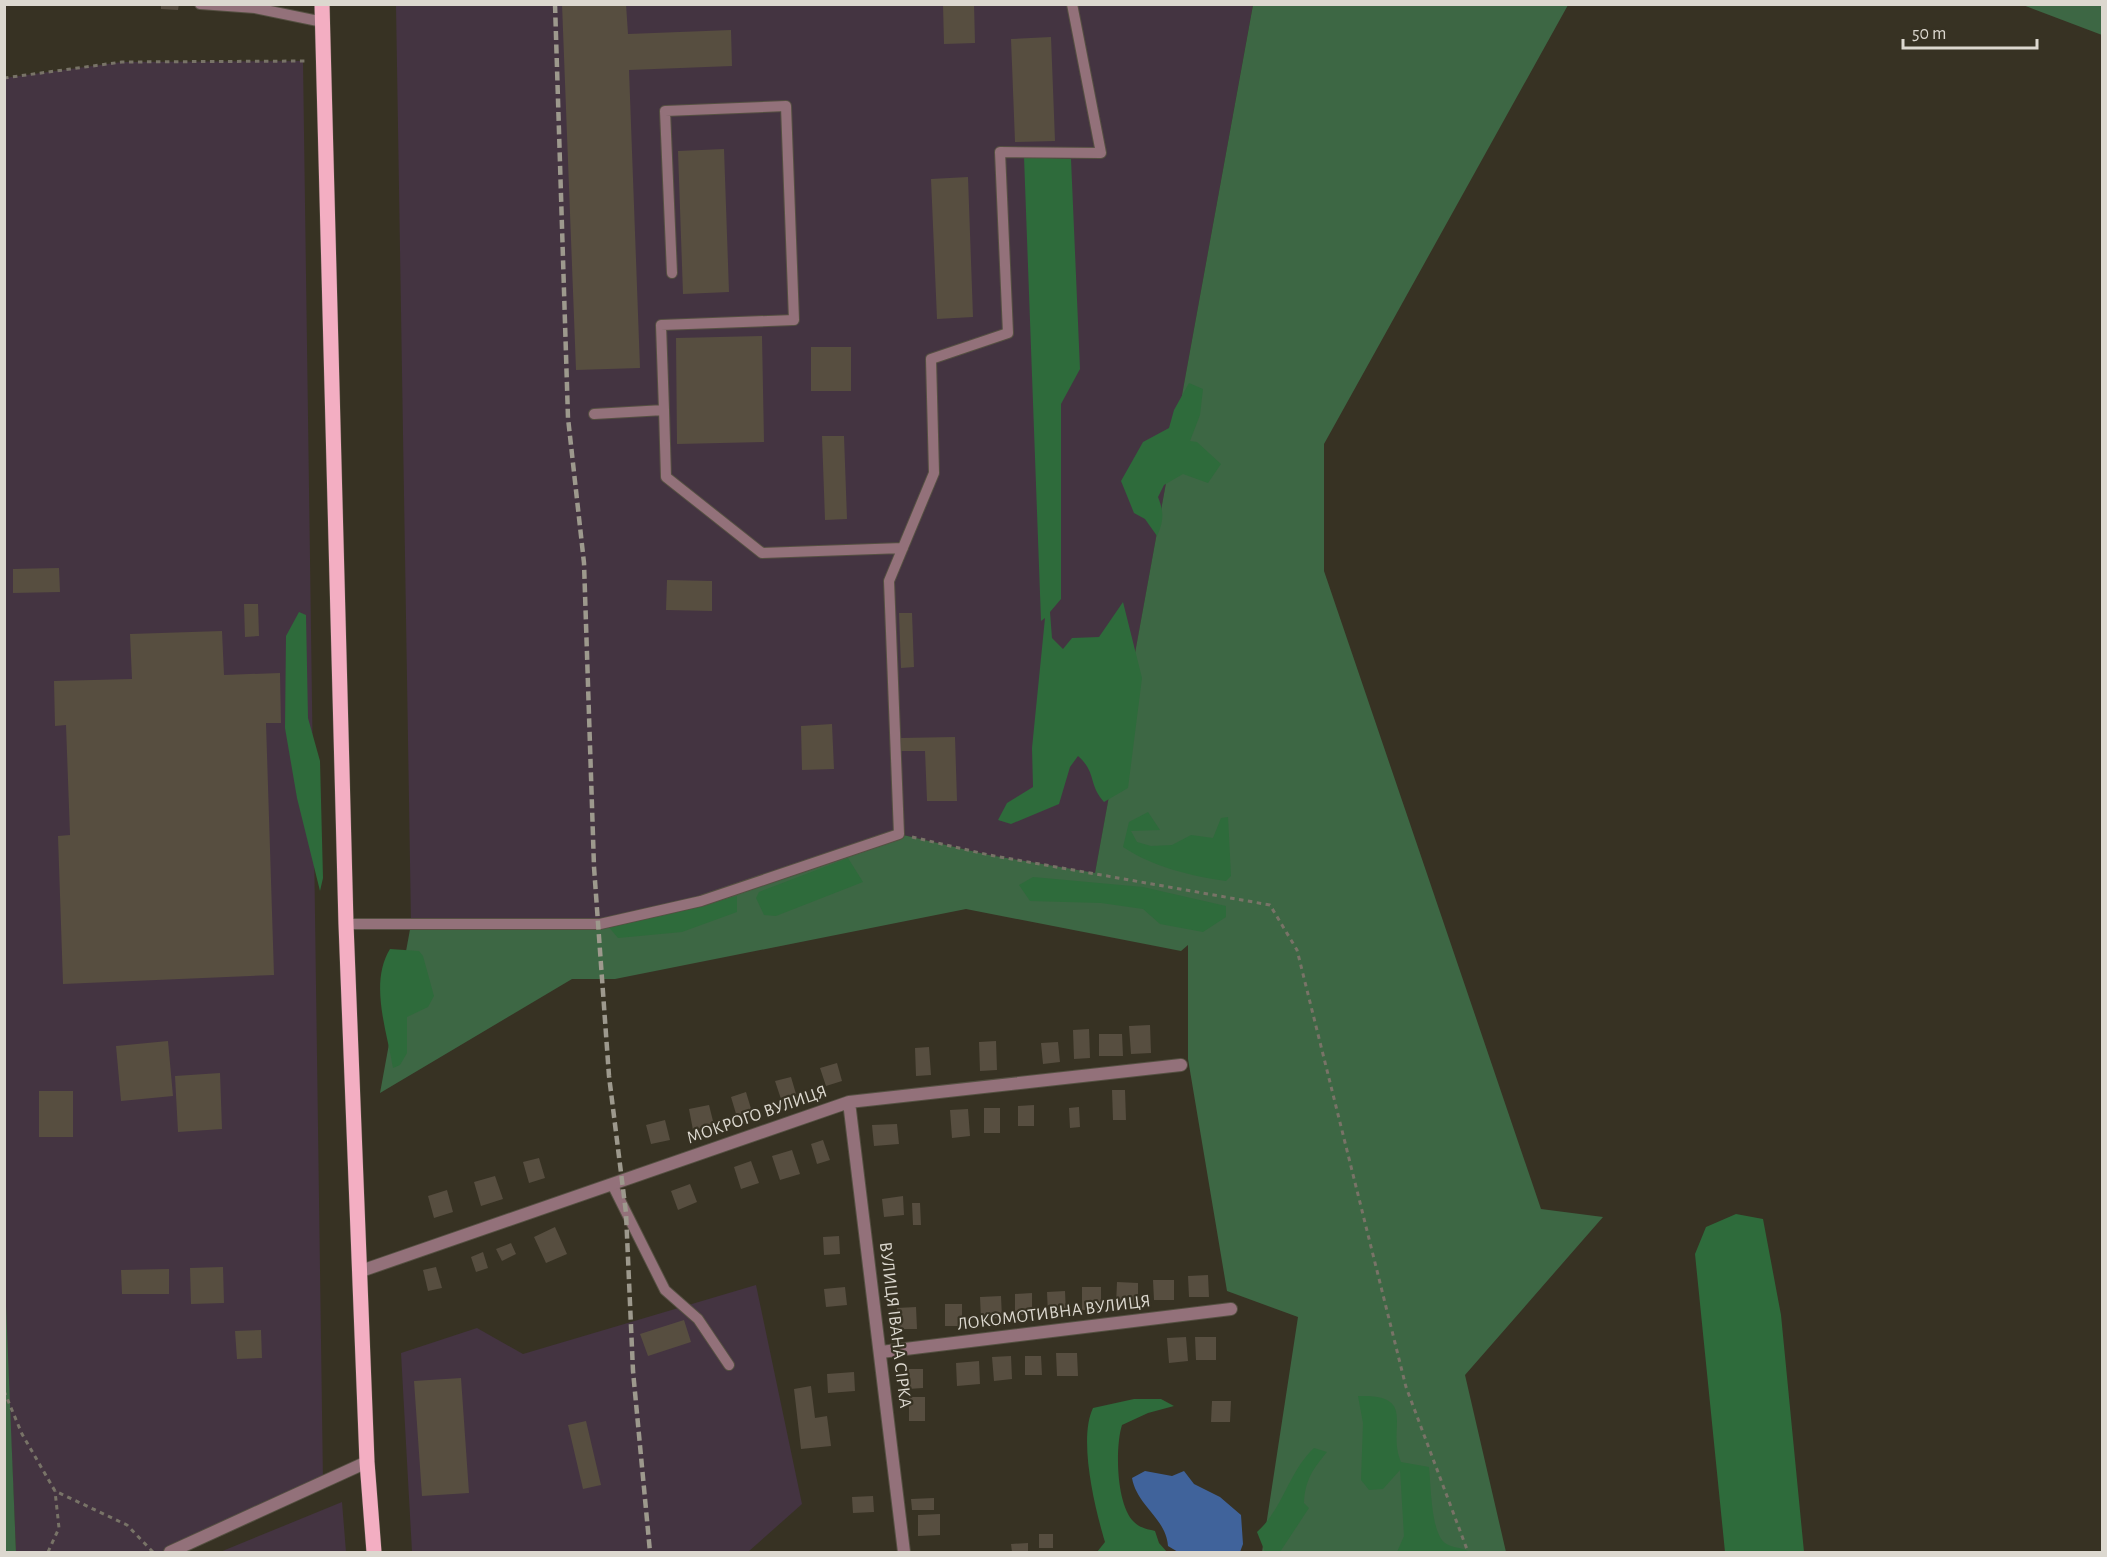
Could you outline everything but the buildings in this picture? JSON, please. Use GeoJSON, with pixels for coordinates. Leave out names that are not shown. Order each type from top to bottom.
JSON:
{"type":"FeatureCollection","features":[{"type":"Feature","properties":{"kind":"main road"},"geometry":{"type":"LineString","coordinates":[[322,4],[346,924],[367,1462],[374,1552]]}},
{"type":"Feature","properties":{"kind":"street","name":"МОКРОГО ВУЛИЦЯ"},"geometry":{"type":"LineString","coordinates":[[361,1271],[849,1102],[1181,1065]]}},
{"type":"Feature","properties":{"kind":"street","name":"ВУЛИЦЯ ІВАНА СІРКА"},"geometry":{"type":"LineString","coordinates":[[849,1102],[904,1552]]}},
{"type":"Feature","properties":{"kind":"street","name":"ЛОКОМОТИВНА ВУЛИЦЯ"},"geometry":{"type":"LineString","coordinates":[[881,1352],[1231,1309]]}},
{"type":"Feature","properties":{"kind":"street"},"geometry":{"type":"LineString","coordinates":[[170,1552],[367,1462]]}},
{"type":"Feature","properties":{"kind":"lane"},"geometry":{"type":"LineString","coordinates":[[200,4],[255,8],[323,22]]}},
{"type":"Feature","properties":{"kind":"lane"},"geometry":{"type":"LineString","coordinates":[[346,924],[600,924],[701,901],[899,834],[889,581],[934,473],[931,359],[1008,333],[1000,152],[1101,153],[1072,4]]}},
{"type":"Feature","properties":{"kind":"lane"},"geometry":{"type":"LineString","coordinates":[[672,273],[665,111],[786,106],[794,320],[661,325],[666,477],[762,553],[903,548]]}},
{"type":"Feature","properties":{"kind":"lane"},"geometry":{"type":"LineString","coordinates":[[594,414],[664,410]]}},
{"type":"Feature","properties":{"kind":"lane"},"geometry":{"type":"LineString","coordinates":[[612,1184],[665,1290],[698,1319],[729,1365]]}},
{"type":"Feature","properties":{"kind":"path"},"geometry":{"type":"LineString","coordinates":[[4,78],[122,62],[325,61]]}},
{"type":"Feature","properties":{"kind":"path"},"geometry":{"type":"LineString","coordinates":[[899,834],[989,855],[1270,905],[1297,950],[1406,1387],[1468,1552]]}},
{"type":"Feature","properties":{"kind":"path"},"geometry":{"type":"LineString","coordinates":[[4,1391],[22,1434],[55,1491],[59,1528],[48,1552]]}},
{"type":"Feature","properties":{"kind":"path"},"geometry":{"type":"LineString","coordinates":[[55,1491],[128,1525],[153,1552]]}},
{"type":"Feature","properties":{"kind":"shaded area"},"geometry":{"type":"Polygon","coordinates":[[[396,5],[1253,5],[1095,874],[989,855],[899,834],[701,901],[600,924],[411,924],[396,5]]]}},
{"type":"Feature","properties":{"kind":"shaded area"},"geometry":{"type":"Polygon","coordinates":[[[303,61],[323,1482],[170,1552],[16,1552],[4,1281],[4,78],[122,62],[303,61]]]}},
{"type":"Feature","properties":{"kind":"shaded area"},"geometry":{"type":"Polygon","coordinates":[[[756,1285],[802,1504],[748,1552],[412,1552],[401,1353],[477,1328],[523,1354],[756,1285]]]}},
{"type":"Feature","properties":{"kind":"shaded area"},"geometry":{"type":"Polygon","coordinates":[[[342,1502],[346,1552],[220,1552],[342,1502]]]}},
{"type":"Feature","properties":{"kind":"green space"},"geometry":{"type":"Polygon","coordinates":[[[1253,5],[1568,5],[1324,444],[1324,571],[1541,1209],[1603,1217],[1465,1375],[1506,1552],[1262,1552],[1298,1317],[1227,1291],[1188,1059],[1188,945],[1181,951],[966,909],[615,979],[572,979],[380,1093],[411,924],[600,924],[701,901],[899,834],[989,855],[1095,873],[1253,5]]]}},
{"type":"Feature","properties":{"kind":"green space"},"geometry":{"type":"Polygon","coordinates":[[[2023,5],[2102,5],[2102,35],[2023,5]]]}},
{"type":"Feature","properties":{"kind":"green space"},"geometry":{"type":"Polygon","coordinates":[[[1024,157],[1071,159],[1080,369],[1061,404],[1061,599],[1050,612],[1052,638],[1063,649],[1072,638],[1099,637],[1123,602],[1142,678],[1128,788],[1104,802],[1096,790],[1088,768],[1078,756],[1070,767],[1059,804],[1011,824],[998,820],[1007,803],[1033,787],[1032,748],[1045,618],[1041,621],[1024,157]]]}},
{"type":"Feature","properties":{"kind":"green space"},"geometry":{"type":"Polygon","coordinates":[[[1189,383],[1203,389],[1200,415],[1190,441],[1197,442],[1221,464],[1208,483],[1183,474],[1164,485],[1158,497],[1162,516],[1157,536],[1145,519],[1134,513],[1121,481],[1143,442],[1169,428],[1174,410],[1189,383]]]}},
{"type":"Feature","properties":{"kind":"green space"},"geometry":{"type":"Polygon","coordinates":[[[299,612],[306,615],[308,718],[320,761],[323,878],[320,891],[297,798],[285,728],[286,636],[299,612]]]}},
{"type":"Feature","properties":{"kind":"green space"},"geometry":{"type":"Polygon","coordinates":[[[1148,812],[1160,830],[1131,831],[1137,842],[1151,846],[1172,845],[1191,835],[1213,838],[1221,818],[1228,817],[1231,876],[1226,881],[1186,873],[1147,860],[1123,847],[1129,822],[1148,812]]]}},
{"type":"Feature","properties":{"kind":"green space"},"geometry":{"type":"Polygon","coordinates":[[[848,858],[863,882],[776,916],[764,915],[756,898],[759,892],[848,858]]]}},
{"type":"Feature","properties":{"kind":"green space"},"geometry":{"type":"Polygon","coordinates":[[[1033,877],[1143,887],[1226,906],[1226,917],[1203,932],[1160,924],[1143,909],[1101,903],[1030,901],[1019,885],[1033,877]]]}},
{"type":"Feature","properties":{"kind":"green space"},"geometry":{"type":"Polygon","coordinates":[[[737,896],[737,912],[682,932],[618,938],[607,925],[662,916],[737,896]]]}},
{"type":"Feature","properties":{"kind":"green space"},"geometry":{"type":"Polygon","coordinates":[[[390,949],[419,951],[423,956],[434,996],[428,1007],[407,1017],[407,1053],[400,1065],[393,1068],[380,992],[384,962],[390,949]]]}},
{"type":"Feature","properties":{"kind":"green space"},"geometry":{"type":"Polygon","coordinates":[[[1736,1214],[1763,1219],[1781,1315],[1804,1552],[1725,1552],[1695,1254],[1706,1227],[1736,1214]]]}},
{"type":"Feature","properties":{"kind":"green space"},"geometry":{"type":"Polygon","coordinates":[[[5,1281],[16,1552],[4,1552],[5,1281]]]}},
{"type":"Feature","properties":{"kind":"green space"},"geometry":{"type":"Polygon","coordinates":[[[1358,1396],[1377,1397],[1388,1401],[1394,1407],[1397,1416],[1397,1449],[1401,1462],[1429,1467],[1434,1519],[1440,1538],[1447,1545],[1470,1552],[1397,1552],[1404,1536],[1400,1470],[1383,1489],[1369,1490],[1361,1480],[1363,1423],[1358,1396]]]}},
{"type":"Feature","properties":{"kind":"green space"},"geometry":{"type":"Polygon","coordinates":[[[1134,1399],[1161,1399],[1174,1406],[1148,1413],[1122,1425],[1118,1447],[1120,1490],[1128,1514],[1139,1526],[1155,1531],[1159,1543],[1167,1552],[1097,1552],[1105,1542],[1090,1474],[1087,1437],[1089,1421],[1093,1408],[1134,1399]]]}},
{"type":"Feature","properties":{"kind":"green space"},"geometry":{"type":"Polygon","coordinates":[[[1314,1448],[1327,1452],[1308,1481],[1304,1503],[1309,1508],[1280,1552],[1265,1552],[1257,1532],[1266,1523],[1305,1457],[1314,1448]]]}},
{"type":"Feature","properties":{"kind":"water"},"geometry":{"type":"Polygon","coordinates":[[[1145,1471],[1172,1476],[1184,1471],[1194,1484],[1220,1497],[1241,1515],[1243,1544],[1240,1552],[1178,1552],[1168,1546],[1162,1528],[1135,1488],[1132,1478],[1145,1471]]]}},
{"type":"Feature","properties":{"kind":"railway"},"geometry":{"type":"LineString","coordinates":[[555,4],[568,418],[584,563],[594,867],[609,1076],[626,1213],[633,1371],[650,1552]]}}]}
